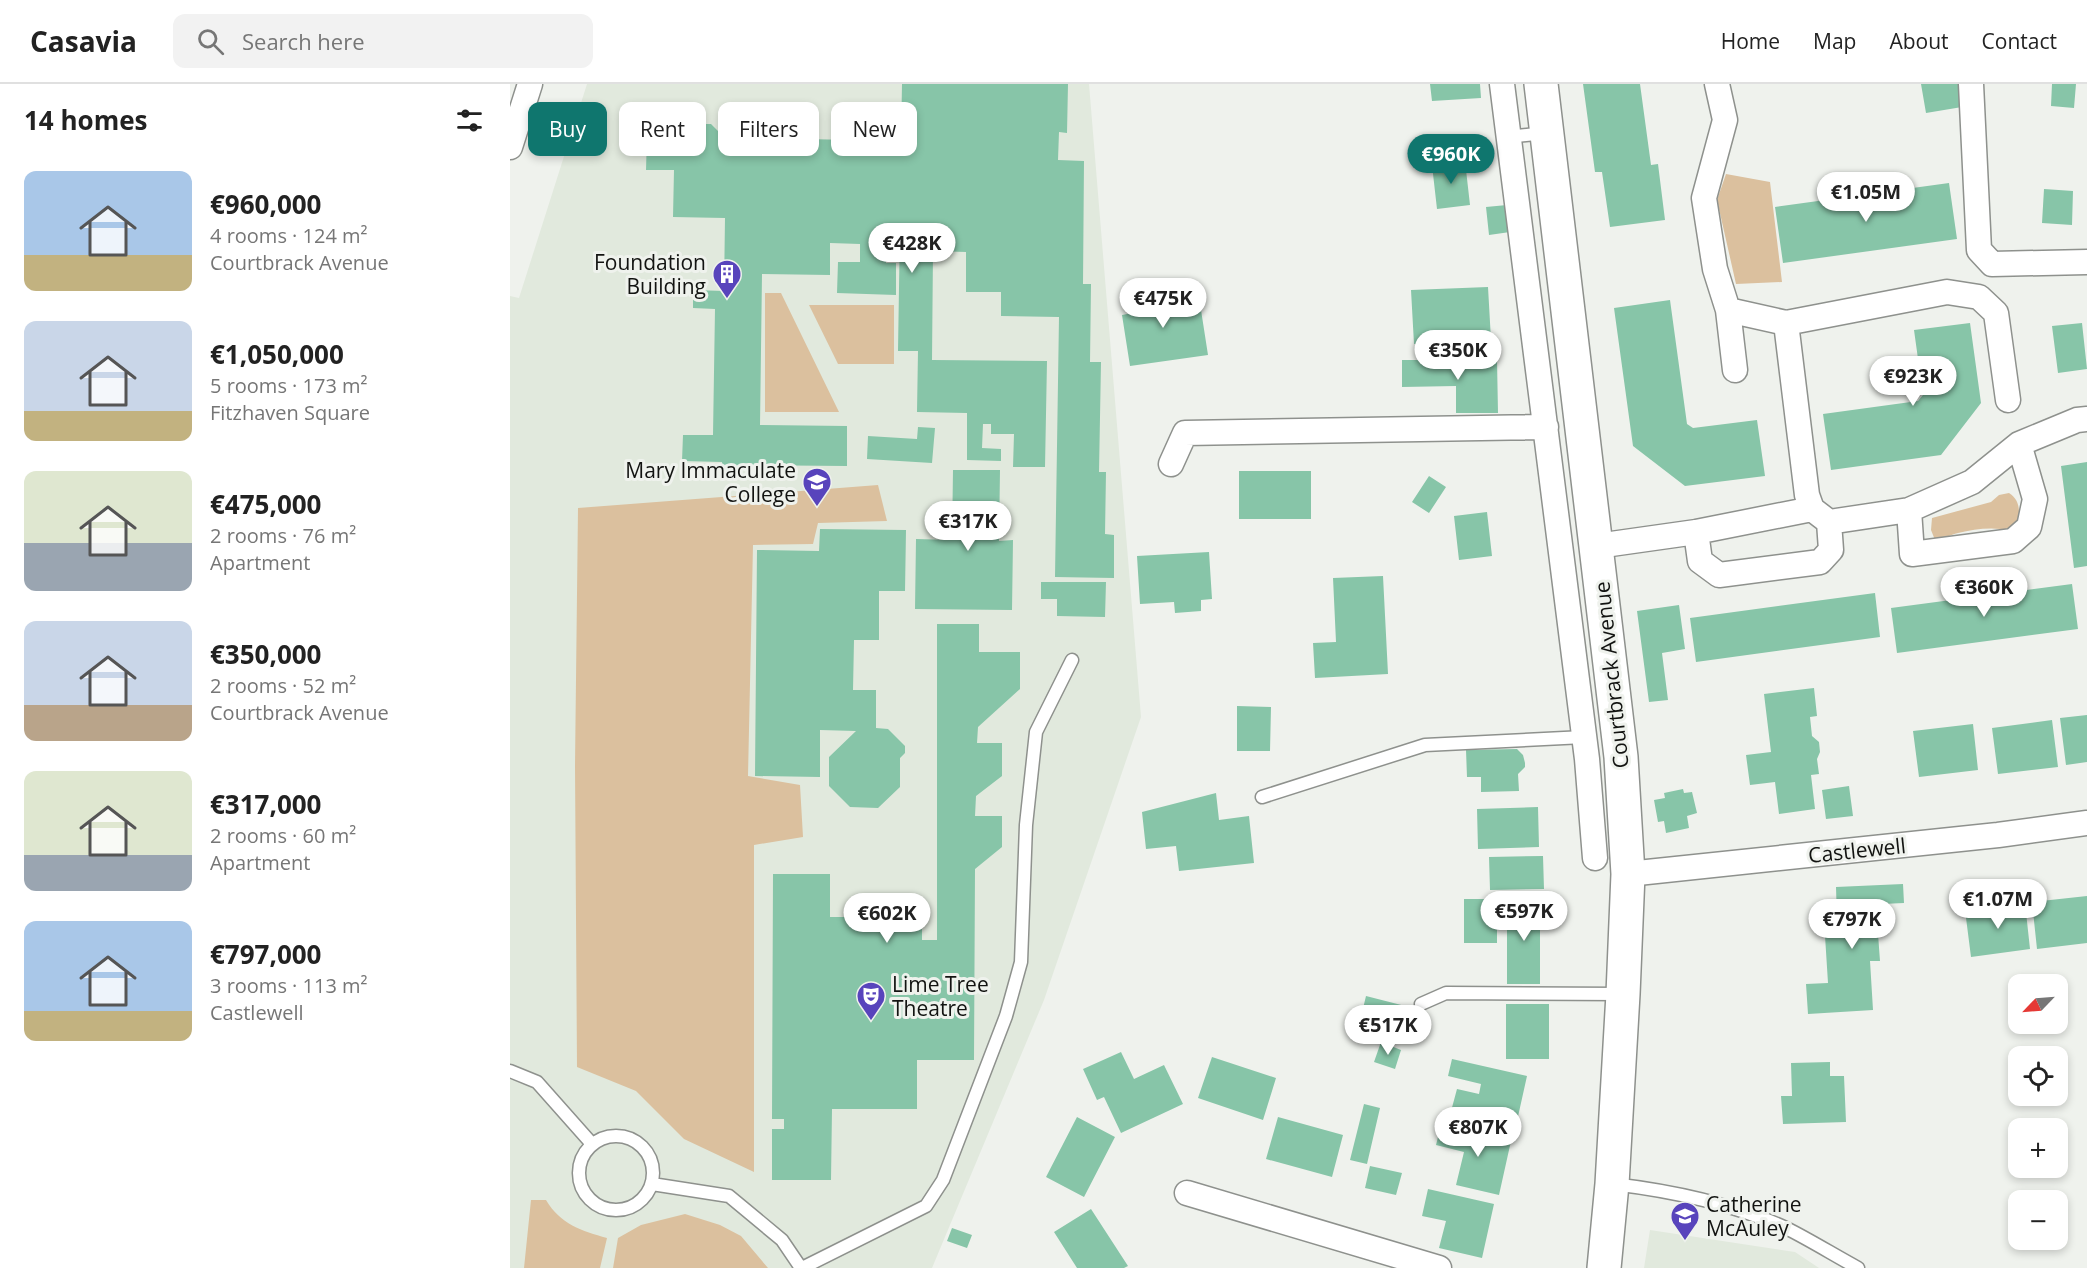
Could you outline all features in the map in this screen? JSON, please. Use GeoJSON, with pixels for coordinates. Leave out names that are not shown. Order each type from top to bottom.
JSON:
{"type":"FeatureCollection","features":[{"type":"Feature","properties":{"kind":"street"},"geometry":{"type":"LineString","coordinates":[[1502,84],[1586,748],[1595,858]]}},
{"type":"Feature","properties":{"kind":"street","name":"Courtbrack Avenue"},"geometry":{"type":"LineString","coordinates":[[1541,84],[1621,757],[1628,874],[1612,1184],[1604,1268]]}},
{"type":"Feature","properties":{"kind":"street"},"geometry":{"type":"LineString","coordinates":[[1717,84],[1725,120],[1704,198],[1715,269],[1728,310],[1735,370]]}},
{"type":"Feature","properties":{"kind":"street"},"geometry":{"type":"LineString","coordinates":[[1971,84],[1979,250],[1992,264],[2087,262]]}},
{"type":"Feature","properties":{"kind":"street"},"geometry":{"type":"LineString","coordinates":[[510,147],[522,94]]}},
{"type":"Feature","properties":{"kind":"street"},"geometry":{"type":"LineString","coordinates":[[1728,310],[1786,323],[1947,292],[1979,297],[1996,313],[2008,400]]}},
{"type":"Feature","properties":{"kind":"street"},"geometry":{"type":"LineString","coordinates":[[1696,532],[1700,561],[1719,575],[1820,561],[1831,550],[1821,515],[1807,495],[1786,323]]}},
{"type":"Feature","properties":{"kind":"street"},"geometry":{"type":"LineString","coordinates":[[1597,546],[1821,515],[1909,510],[1972,482],[2019,444],[2076,420],[2087,419]]}},
{"type":"Feature","properties":{"kind":"street"},"geometry":{"type":"LineString","coordinates":[[1171,464],[1185,433],[1546,427]]}},
{"type":"Feature","properties":{"kind":"street"},"geometry":{"type":"LineString","coordinates":[[1909,510],[1912,554],[2013,541],[2029,527],[2035,499],[2019,444]]}},
{"type":"Feature","properties":{"kind":"street"},"geometry":{"type":"LineString","coordinates":[[1586,748],[1621,757]]}},
{"type":"Feature","properties":{"kind":"street","name":"Castlewell"},"geometry":{"type":"LineString","coordinates":[[1628,874],[1998,835],[2087,823]]}},
{"type":"Feature","properties":{"kind":"street"},"geometry":{"type":"LineString","coordinates":[[1187,1193],[1439,1268]]}},
{"type":"Feature","properties":{"kind":"lane"},"geometry":{"type":"LineString","coordinates":[[1507,137],[1546,133]]}},
{"type":"Feature","properties":{"kind":"lane"},"geometry":{"type":"LineString","coordinates":[[652,1184],[729,1196],[782,1240],[801,1268],[926,1206],[943,1180],[1006,1016],[1021,962],[1026,825],[1036,732],[1072,660]]}},
{"type":"Feature","properties":{"kind":"lane"},"geometry":{"type":"LineString","coordinates":[[1262,797],[1425,745],[1586,748]]}},
{"type":"Feature","properties":{"kind":"lane"},"geometry":{"type":"LineString","coordinates":[[1421,1004],[1446,993],[1623,994]]}},
{"type":"Feature","properties":{"kind":"lane"},"geometry":{"type":"LineString","coordinates":[[510,1071],[537,1082],[592,1144]]}},
{"type":"Feature","properties":{"kind":"lane"},"geometry":{"type":"LineString","coordinates":[[612,1135],[627,1136],[640,1143],[649,1155],[654,1169],[652,1184],[646,1197],[634,1206],[620,1210],[606,1209],[592,1202],[583,1191],[578,1177],[580,1162],[592,1144],[612,1135]]}},
{"type":"Feature","properties":{"kind":"lane"},"geometry":{"type":"LineString","coordinates":[[1612,1184],[1657,1189],[1713,1201],[1785,1228],[1858,1268]]}},
{"type":"Feature","properties":{"kind":"shaded area","name":"Mary Immaculate College"},"geometry":{"type":"Polygon","coordinates":[[[587,84],[1089,84],[1141,717],[1044,1000],[932,1268],[510,1268],[510,296],[519,298],[564,156],[607,156],[607,102],[581,102],[587,84]]]}},
{"type":"Feature","properties":{"kind":"shaded area"},"geometry":{"type":"Polygon","coordinates":[[[1726,174],[1770,182],[1782,282],[1736,284],[1717,200],[1726,174]]]}},
{"type":"Feature","properties":{"kind":"shaded area"},"geometry":{"type":"Polygon","coordinates":[[[765,293],[781,293],[839,412],[765,412],[765,293]]]}},
{"type":"Feature","properties":{"kind":"shaded area"},"geometry":{"type":"Polygon","coordinates":[[[809,305],[894,305],[894,364],[838,364],[809,305]]]}},
{"type":"Feature","properties":{"kind":"shaded area"},"geometry":{"type":"Polygon","coordinates":[[[878,485],[887,521],[818,523],[813,544],[753,545],[748,776],[800,785],[803,837],[754,845],[754,1172],[684,1139],[636,1091],[577,1067],[575,766],[578,508],[878,485]]]}},
{"type":"Feature","properties":{"kind":"shaded area"},"geometry":{"type":"Polygon","coordinates":[[[2009,493],[2017,503],[2019,515],[2019,524],[2010,531],[1991,528],[1978,529],[1935,540],[1931,530],[1932,518],[1991,502],[1999,495],[2009,493]]]}},
{"type":"Feature","properties":{"kind":"shaded area"},"geometry":{"type":"Polygon","coordinates":[[[531,1200],[546,1200],[565,1221],[607,1238],[600,1268],[524,1268],[531,1200]]]}},
{"type":"Feature","properties":{"kind":"shaded area"},"geometry":{"type":"Polygon","coordinates":[[[685,1214],[720,1225],[741,1236],[768,1268],[613,1268],[618,1238],[641,1225],[685,1214]]]}},
{"type":"Feature","properties":{"kind":"shaded area","name":"Catherine McAuley"},"geometry":{"type":"Polygon","coordinates":[[[1650,1230],[1795,1252],[1819,1268],[1644,1268],[1650,1230]]]}},
{"type":"Feature","properties":{"kind":"building"},"geometry":{"type":"Polygon","coordinates":[[[902,84],[1068,84],[1067,133],[1059,132],[1058,160],[1084,161],[1083,284],[1091,284],[1090,362],[1101,362],[1099,472],[1106,472],[1105,534],[1114,535],[1114,578],[1055,577],[1059,317],[1001,316],[1001,292],[966,292],[966,252],[933,251],[932,360],[1047,361],[1045,467],[1013,467],[1014,434],[991,434],[991,424],[983,424],[982,448],[1001,449],[1001,461],[967,460],[967,413],[917,412],[918,351],[898,351],[900,225],[886,224],[886,263],[896,263],[896,295],[837,293],[838,262],[860,262],[860,244],[830,243],[830,275],[762,274],[760,425],[847,426],[847,466],[741,465],[741,473],[722,473],[722,462],[682,461],[683,435],[713,435],[715,309],[693,308],[693,290],[724,291],[725,218],[673,217],[674,170],[646,170],[646,156],[706,156],[706,124],[711,124],[718,131],[718,156],[819,156],[819,139],[831,140],[831,156],[917,156],[917,102],[902,102],[902,84]]]}},
{"type":"Feature","properties":{"kind":"building"},"geometry":{"type":"Polygon","coordinates":[[[1430,84],[1480,84],[1481,98],[1432,101],[1430,84]]]}},
{"type":"Feature","properties":{"kind":"building"},"geometry":{"type":"Polygon","coordinates":[[[1583,84],[1640,84],[1651,165],[1658,164],[1665,220],[1610,227],[1602,172],[1595,172],[1583,84]]]}},
{"type":"Feature","properties":{"kind":"building"},"geometry":{"type":"Polygon","coordinates":[[[1921,84],[1964,84],[1968,106],[1926,113],[1921,84]]]}},
{"type":"Feature","properties":{"kind":"building"},"geometry":{"type":"Polygon","coordinates":[[[2052,84],[2076,84],[2074,108],[2051,106],[2052,84]]]}},
{"type":"Feature","properties":{"kind":"building"},"geometry":{"type":"Polygon","coordinates":[[[1465,161],[1470,205],[1437,209],[1432,165],[1465,161]]]}},
{"type":"Feature","properties":{"kind":"building"},"geometry":{"type":"Polygon","coordinates":[[[1949,183],[1957,239],[1783,263],[1775,207],[1949,183]]]}},
{"type":"Feature","properties":{"kind":"building"},"geometry":{"type":"Polygon","coordinates":[[[2044,189],[2073,191],[2072,225],[2042,223],[2044,189]]]}},
{"type":"Feature","properties":{"kind":"building"},"geometry":{"type":"Polygon","coordinates":[[[1507,205],[1510,232],[1489,235],[1486,207],[1507,205]]]}},
{"type":"Feature","properties":{"kind":"building"},"geometry":{"type":"Polygon","coordinates":[[[1177,287],[1181,313],[1201,310],[1208,355],[1130,366],[1122,315],[1138,312],[1135,293],[1177,287]]]}},
{"type":"Feature","properties":{"kind":"building"},"geometry":{"type":"Polygon","coordinates":[[[1488,287],[1491,340],[1414,344],[1411,290],[1488,287]]]}},
{"type":"Feature","properties":{"kind":"building"},"geometry":{"type":"Polygon","coordinates":[[[1670,300],[1687,424],[1693,428],[1757,420],[1765,476],[1685,486],[1633,446],[1614,308],[1670,300]]]}},
{"type":"Feature","properties":{"kind":"building"},"geometry":{"type":"Polygon","coordinates":[[[1970,323],[1981,403],[1941,455],[1831,470],[1823,414],[1918,401],[1923,395],[1914,330],[1970,323]]]}},
{"type":"Feature","properties":{"kind":"building"},"geometry":{"type":"Polygon","coordinates":[[[2082,323],[2087,369],[2058,373],[2052,326],[2082,323]]]}},
{"type":"Feature","properties":{"kind":"building"},"geometry":{"type":"Polygon","coordinates":[[[1402,360],[1497,360],[1498,413],[1456,413],[1456,386],[1402,387],[1402,360]]]}},
{"type":"Feature","properties":{"kind":"building"},"geometry":{"type":"Polygon","coordinates":[[[918,427],[935,428],[932,463],[867,459],[868,436],[917,439],[918,427]]]}},
{"type":"Feature","properties":{"kind":"building"},"geometry":{"type":"Polygon","coordinates":[[[2087,462],[2087,566],[2074,568],[2061,466],[2087,462]]]}},
{"type":"Feature","properties":{"kind":"building"},"geometry":{"type":"Polygon","coordinates":[[[953,470],[1000,470],[999,541],[1013,540],[1012,610],[915,609],[916,539],[952,540],[953,470]]]}},
{"type":"Feature","properties":{"kind":"building"},"geometry":{"type":"Polygon","coordinates":[[[1239,471],[1311,471],[1311,519],[1239,519],[1239,471]]]}},
{"type":"Feature","properties":{"kind":"building"},"geometry":{"type":"Polygon","coordinates":[[[1429,476],[1446,487],[1429,513],[1412,502],[1429,476]]]}},
{"type":"Feature","properties":{"kind":"building"},"geometry":{"type":"Polygon","coordinates":[[[1487,512],[1492,556],[1459,560],[1454,516],[1487,512]]]}},
{"type":"Feature","properties":{"kind":"building"},"geometry":{"type":"Polygon","coordinates":[[[820,529],[906,530],[905,591],[879,591],[879,640],[854,640],[853,690],[876,690],[876,728],[888,729],[905,746],[905,753],[900,758],[900,787],[878,808],[850,807],[829,786],[829,757],[856,731],[820,730],[820,777],[755,776],[757,550],[819,551],[820,529]]]}},
{"type":"Feature","properties":{"kind":"building"},"geometry":{"type":"Polygon","coordinates":[[[1209,552],[1212,599],[1201,600],[1201,611],[1175,613],[1174,602],[1140,604],[1137,556],[1209,552]]]}},
{"type":"Feature","properties":{"kind":"building"},"geometry":{"type":"Polygon","coordinates":[[[1383,576],[1388,674],[1315,678],[1313,643],[1336,642],[1333,578],[1383,576]]]}},
{"type":"Feature","properties":{"kind":"building"},"geometry":{"type":"Polygon","coordinates":[[[1041,582],[1106,582],[1105,617],[1057,616],[1057,599],[1041,599],[1041,582]]]}},
{"type":"Feature","properties":{"kind":"building"},"geometry":{"type":"Polygon","coordinates":[[[2072,584],[2078,629],[1897,653],[1891,608],[2072,584]]]}},
{"type":"Feature","properties":{"kind":"building"},"geometry":{"type":"Polygon","coordinates":[[[1875,593],[1880,637],[1696,662],[1690,618],[1875,593]]]}},
{"type":"Feature","properties":{"kind":"building"},"geometry":{"type":"Polygon","coordinates":[[[1679,605],[1685,649],[1662,653],[1668,700],[1649,702],[1637,611],[1679,605]]]}},
{"type":"Feature","properties":{"kind":"building"},"geometry":{"type":"Polygon","coordinates":[[[937,624],[979,624],[979,652],[1020,652],[1020,689],[978,727],[977,743],[1002,743],[1002,776],[976,796],[975,816],[1002,816],[1002,847],[975,869],[974,1060],[917,1060],[917,1109],[832,1109],[831,1180],[772,1180],[772,1129],[784,1129],[784,1119],[772,1119],[773,874],[830,874],[830,917],[922,917],[922,940],[937,940],[937,624]]]}},
{"type":"Feature","properties":{"kind":"building"},"geometry":{"type":"Polygon","coordinates":[[[1814,688],[1817,716],[1810,717],[1812,736],[1819,742],[1820,752],[1817,759],[1819,774],[1811,775],[1815,809],[1779,814],[1775,782],[1750,785],[1746,755],[1771,752],[1764,694],[1814,688]]]}},
{"type":"Feature","properties":{"kind":"building"},"geometry":{"type":"Polygon","coordinates":[[[1237,706],[1271,707],[1270,751],[1237,751],[1237,706]]]}},
{"type":"Feature","properties":{"kind":"building"},"geometry":{"type":"Polygon","coordinates":[[[2087,715],[2087,762],[2066,765],[2060,718],[2087,715]]]}},
{"type":"Feature","properties":{"kind":"building"},"geometry":{"type":"Polygon","coordinates":[[[2052,720],[2058,767],[1998,774],[1992,728],[2052,720]]]}},
{"type":"Feature","properties":{"kind":"building"},"geometry":{"type":"Polygon","coordinates":[[[1973,724],[1978,770],[1919,777],[1913,731],[1973,724]]]}},
{"type":"Feature","properties":{"kind":"building"},"geometry":{"type":"Polygon","coordinates":[[[1517,749],[1523,755],[1525,763],[1525,767],[1518,774],[1519,791],[1481,792],[1481,777],[1467,777],[1466,750],[1517,749]]]}},
{"type":"Feature","properties":{"kind":"building"},"geometry":{"type":"Polygon","coordinates":[[[1849,786],[1853,816],[1826,819],[1822,790],[1849,786]]]}},
{"type":"Feature","properties":{"kind":"building"},"geometry":{"type":"Polygon","coordinates":[[[1683,789],[1684,793],[1692,792],[1697,813],[1687,816],[1689,828],[1666,833],[1664,821],[1658,822],[1654,800],[1665,798],[1664,793],[1683,789]]]}},
{"type":"Feature","properties":{"kind":"building"},"geometry":{"type":"Polygon","coordinates":[[[1216,793],[1219,820],[1249,816],[1254,863],[1179,871],[1176,846],[1146,849],[1142,812],[1216,793]]]}},
{"type":"Feature","properties":{"kind":"building"},"geometry":{"type":"Polygon","coordinates":[[[1538,807],[1539,847],[1478,849],[1477,809],[1538,807]]]}},
{"type":"Feature","properties":{"kind":"building"},"geometry":{"type":"Polygon","coordinates":[[[1543,856],[1544,889],[1490,890],[1489,857],[1543,856]]]}},
{"type":"Feature","properties":{"kind":"building"},"geometry":{"type":"Polygon","coordinates":[[[1903,884],[1904,903],[1882,904],[1882,919],[1868,919],[1868,935],[1878,934],[1880,961],[1870,961],[1873,1010],[1808,1014],[1806,984],[1828,983],[1824,920],[1837,920],[1836,887],[1903,884]]]}},
{"type":"Feature","properties":{"kind":"building"},"geometry":{"type":"Polygon","coordinates":[[[2087,896],[2087,943],[2037,949],[2032,902],[2087,896]]]}},
{"type":"Feature","properties":{"kind":"building"},"geometry":{"type":"Polygon","coordinates":[[[1464,899],[1497,899],[1497,943],[1464,943],[1464,899]]]}},
{"type":"Feature","properties":{"kind":"building"},"geometry":{"type":"Polygon","coordinates":[[[1507,901],[1540,901],[1540,984],[1507,984],[1507,901]]]}},
{"type":"Feature","properties":{"kind":"building"},"geometry":{"type":"Polygon","coordinates":[[[2025,903],[2030,949],[1971,957],[1965,910],[2025,903]]]}},
{"type":"Feature","properties":{"kind":"building"},"geometry":{"type":"Polygon","coordinates":[[[1366,996],[1413,1008],[1406,1036],[1359,1025],[1366,996]]]}},
{"type":"Feature","properties":{"kind":"building"},"geometry":{"type":"Polygon","coordinates":[[[1506,1004],[1549,1004],[1549,1059],[1506,1059],[1506,1004]]]}},
{"type":"Feature","properties":{"kind":"building"},"geometry":{"type":"Polygon","coordinates":[[[1381,1042],[1401,1050],[1395,1069],[1374,1062],[1381,1042]]]}},
{"type":"Feature","properties":{"kind":"building"},"geometry":{"type":"Polygon","coordinates":[[[1121,1052],[1134,1079],[1164,1065],[1183,1104],[1121,1133],[1104,1097],[1097,1100],[1083,1069],[1121,1052]]]}},
{"type":"Feature","properties":{"kind":"building"},"geometry":{"type":"Polygon","coordinates":[[[1212,1057],[1276,1078],[1263,1120],[1198,1098],[1212,1057]]]}},
{"type":"Feature","properties":{"kind":"building"},"geometry":{"type":"Polygon","coordinates":[[[1452,1059],[1527,1076],[1515,1130],[1450,1115],[1457,1089],[1479,1094],[1481,1084],[1448,1076],[1452,1059]]]}},
{"type":"Feature","properties":{"kind":"building"},"geometry":{"type":"Polygon","coordinates":[[[1830,1062],[1830,1076],[1844,1076],[1846,1122],[1783,1124],[1781,1096],[1792,1096],[1791,1063],[1830,1062]]]}},
{"type":"Feature","properties":{"kind":"building"},"geometry":{"type":"Polygon","coordinates":[[[1364,1104],[1380,1108],[1367,1164],[1350,1160],[1364,1104]]]}},
{"type":"Feature","properties":{"kind":"building"},"geometry":{"type":"Polygon","coordinates":[[[1077,1117],[1115,1137],[1084,1197],[1046,1177],[1077,1117]]]}},
{"type":"Feature","properties":{"kind":"building"},"geometry":{"type":"Polygon","coordinates":[[[1278,1117],[1343,1135],[1332,1177],[1266,1159],[1278,1117]]]}},
{"type":"Feature","properties":{"kind":"building"},"geometry":{"type":"Polygon","coordinates":[[[1441,1125],[1511,1141],[1499,1195],[1456,1185],[1464,1152],[1436,1145],[1441,1125]]]}},
{"type":"Feature","properties":{"kind":"building"},"geometry":{"type":"Polygon","coordinates":[[[1370,1166],[1402,1173],[1396,1195],[1365,1188],[1370,1166]]]}},
{"type":"Feature","properties":{"kind":"building"},"geometry":{"type":"Polygon","coordinates":[[[1428,1189],[1494,1204],[1482,1258],[1439,1248],[1446,1221],[1422,1216],[1428,1189]]]}},
{"type":"Feature","properties":{"kind":"building"},"geometry":{"type":"Polygon","coordinates":[[[1091,1209],[1128,1266],[1124,1268],[1077,1268],[1054,1232],[1091,1209]]]}},
{"type":"Feature","properties":{"kind":"building"},"geometry":{"type":"Polygon","coordinates":[[[952,1228],[972,1235],[967,1248],[947,1241],[952,1228]]]}},
{"type":"Feature","properties":{"kind":"place","name":"Foundation Building"},"geometry":{"type":"Point","coordinates":[727,300]}},
{"type":"Feature","properties":{"kind":"place","name":"Mary Immaculate College"},"geometry":{"type":"Point","coordinates":[817,508]}},
{"type":"Feature","properties":{"kind":"place","name":"Lime Tree Theatre"},"geometry":{"type":"Point","coordinates":[871,1022]}},
{"type":"Feature","properties":{"kind":"place","name":"Catherine McAuley"},"geometry":{"type":"Point","coordinates":[1685,1242]}}]}
